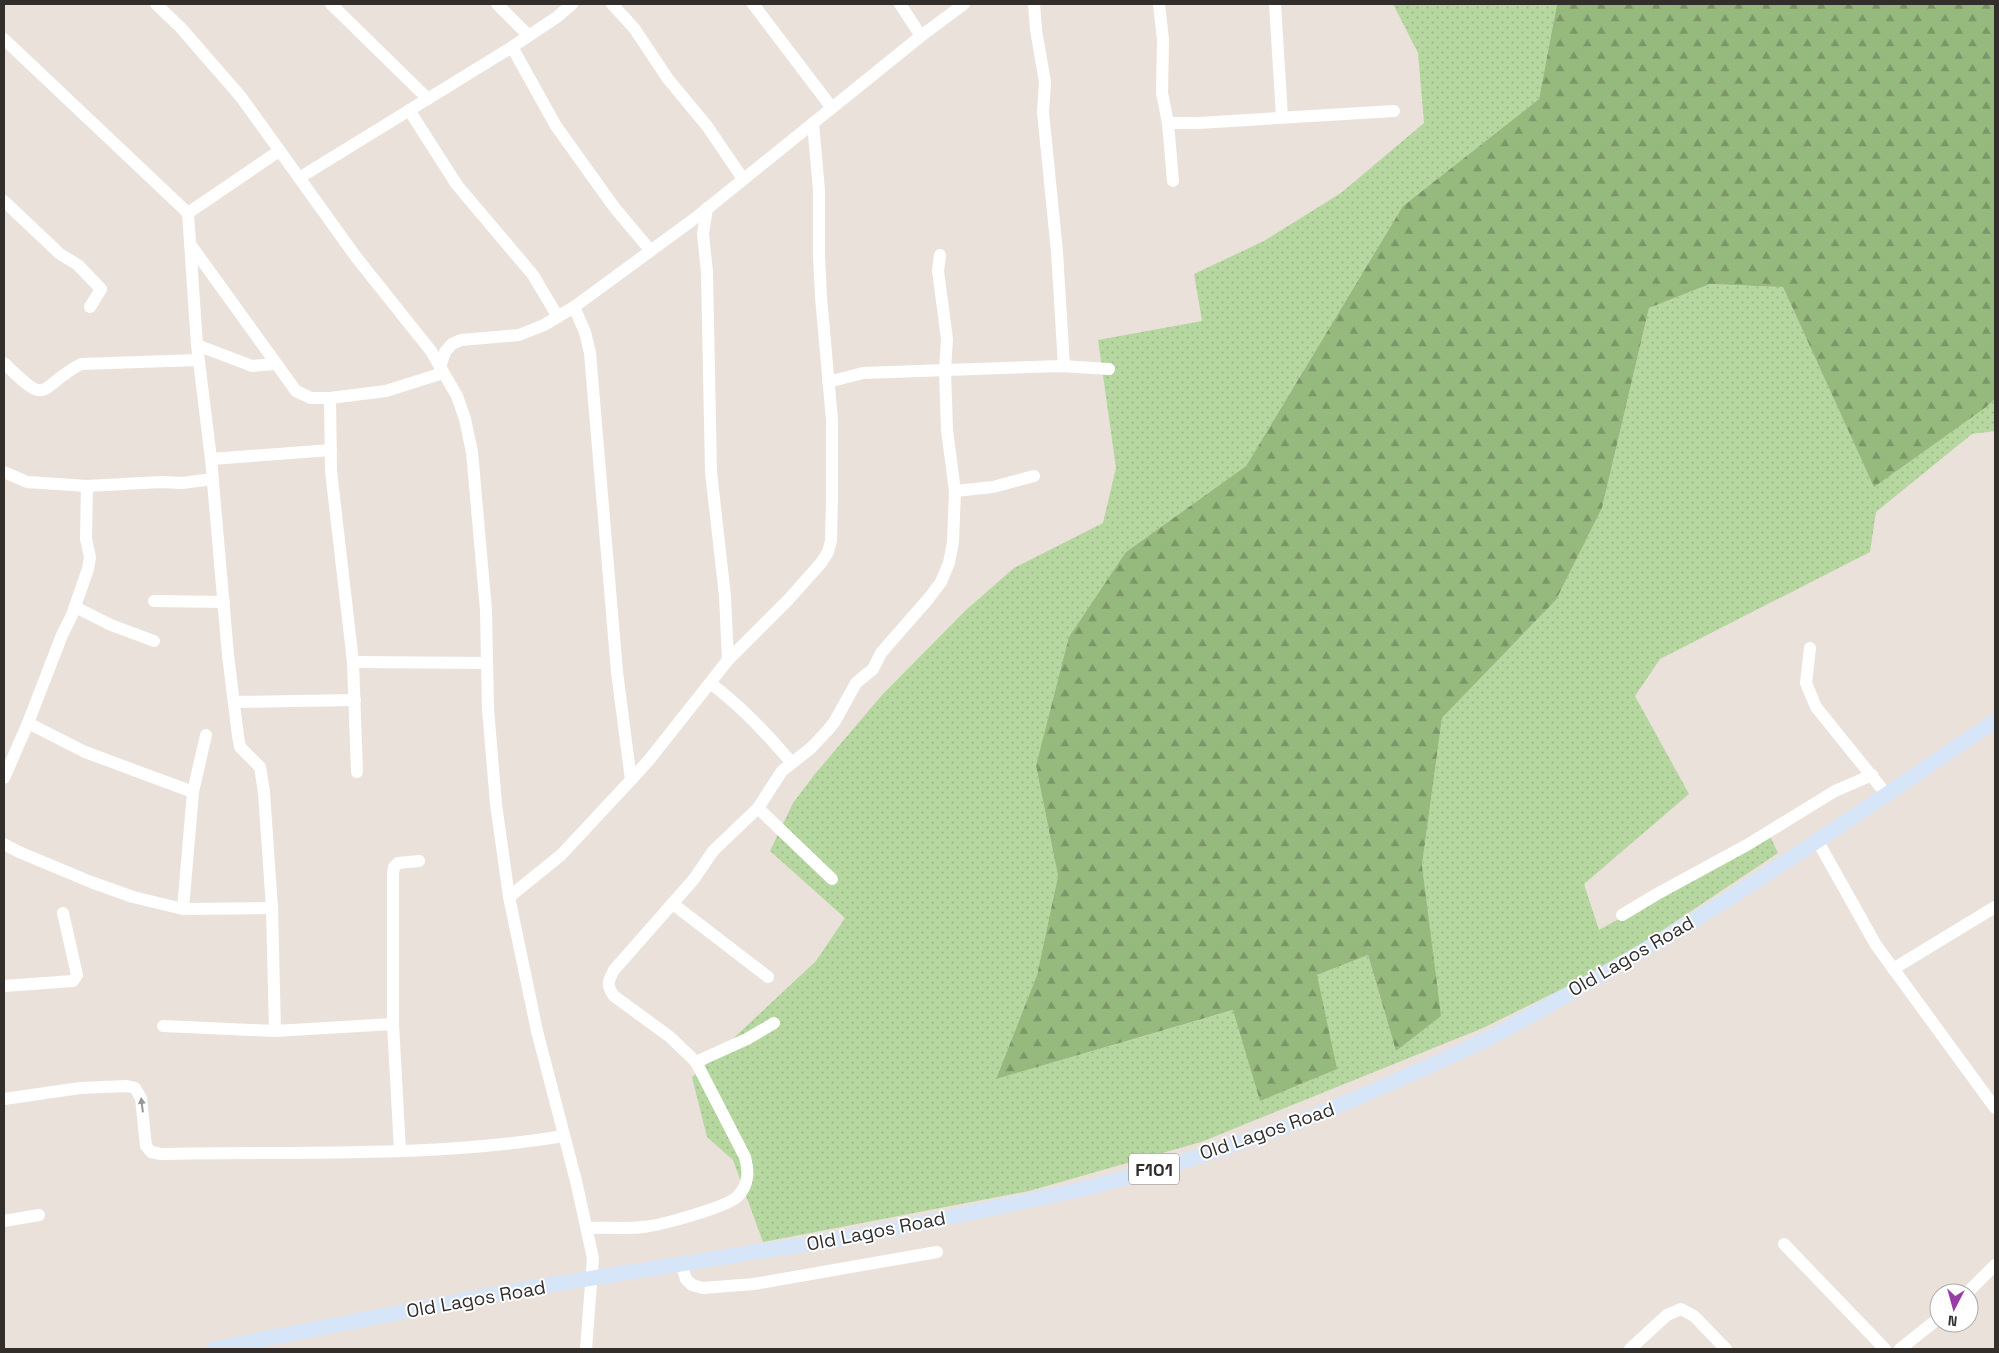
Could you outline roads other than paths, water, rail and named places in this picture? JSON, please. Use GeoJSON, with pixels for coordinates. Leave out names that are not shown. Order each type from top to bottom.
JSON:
{"type":"FeatureCollection","features":[{"type":"Feature","properties":{"kind":"main road","name":"Old Lagos Road"},"geometry":{"type":"LineString","coordinates":[[213,1349],[500,1293],[681,1263],[820,1244],[1101,1184],[1223,1148],[1346,1104],[1441,1061],[1520,1022],[1667,937],[1733,896],[1887,795],[1995,721]]}},
{"type":"Feature","properties":{"kind":"street"},"geometry":{"type":"LineString","coordinates":[[156,4],[181,28],[241,97],[356,257],[431,351],[457,396],[465,419],[472,452],[486,610],[488,709],[496,804],[508,897],[537,1031],[593,1258],[586,1349]]}},
{"type":"Feature","properties":{"kind":"street"},"geometry":{"type":"LineString","coordinates":[[331,4],[428,100]]}},
{"type":"Feature","properties":{"kind":"street"},"geometry":{"type":"LineString","coordinates":[[497,4],[528,35]]}},
{"type":"Feature","properties":{"kind":"street"},"geometry":{"type":"LineString","coordinates":[[300,178],[512,47],[558,17],[572,4]]}},
{"type":"Feature","properties":{"kind":"street"},"geometry":{"type":"LineString","coordinates":[[612,4],[634,28],[668,79],[707,126],[744,179]]}},
{"type":"Feature","properties":{"kind":"street"},"geometry":{"type":"LineString","coordinates":[[753,4],[832,108]]}},
{"type":"Feature","properties":{"kind":"street"},"geometry":{"type":"LineString","coordinates":[[900,4],[921,36]]}},
{"type":"Feature","properties":{"kind":"street"},"geometry":{"type":"LineString","coordinates":[[442,370],[445,352],[452,344],[461,340],[519,335],[544,326],[574,307],[688,223],[921,36],[964,4]]}},
{"type":"Feature","properties":{"kind":"street"},"geometry":{"type":"LineString","coordinates":[[1034,4],[1036,30],[1045,82],[1044,112],[1057,252],[1064,366]]}},
{"type":"Feature","properties":{"kind":"street"},"geometry":{"type":"LineString","coordinates":[[1159,4],[1163,40],[1162,93],[1168,123],[1173,181]]}},
{"type":"Feature","properties":{"kind":"street"},"geometry":{"type":"LineString","coordinates":[[1274,4],[1282,117]]}},
{"type":"Feature","properties":{"kind":"street"},"geometry":{"type":"LineString","coordinates":[[4,39],[188,213],[198,360],[211,459],[228,655],[234,702],[240,747],[260,767],[264,792],[272,908],[275,1031]]}},
{"type":"Feature","properties":{"kind":"street"},"geometry":{"type":"LineString","coordinates":[[512,47],[556,126],[614,207],[650,250]]}},
{"type":"Feature","properties":{"kind":"street"},"geometry":{"type":"LineString","coordinates":[[409,110],[457,184],[533,276],[558,317]]}},
{"type":"Feature","properties":{"kind":"street"},"geometry":{"type":"LineString","coordinates":[[1168,123],[1198,123],[1394,111]]}},
{"type":"Feature","properties":{"kind":"street"},"geometry":{"type":"LineString","coordinates":[[508,897],[560,855],[631,780],[728,660],[788,600],[821,563],[828,552],[831,541],[832,420],[819,256],[820,190],[813,123]]}},
{"type":"Feature","properties":{"kind":"street"},"geometry":{"type":"LineString","coordinates":[[188,213],[279,151]]}},
{"type":"Feature","properties":{"kind":"street"},"geometry":{"type":"LineString","coordinates":[[4,200],[60,254],[78,265],[101,289],[90,307]]}},
{"type":"Feature","properties":{"kind":"street"},"geometry":{"type":"LineString","coordinates":[[707,208],[703,234],[707,272],[712,472],[728,631],[728,660]]}},
{"type":"Feature","properties":{"kind":"street"},"geometry":{"type":"LineString","coordinates":[[688,223],[703,234]]}},
{"type":"Feature","properties":{"kind":"street"},"geometry":{"type":"LineString","coordinates":[[190,244],[296,391],[311,398],[330,398],[386,390],[442,370]]}},
{"type":"Feature","properties":{"kind":"street"},"geometry":{"type":"LineString","coordinates":[[586,1228],[644,1227],[722,1206],[737,1198],[746,1184],[749,1171],[745,1157],[696,1062],[670,1037],[614,996],[608,988],[608,981],[614,970],[673,904],[714,851],[758,808],[775,780],[791,762],[811,748],[828,730],[856,683],[873,669],[881,653],[941,582],[949,562],[953,542],[955,491],[947,430],[945,371],[947,339],[938,271],[940,255]]}},
{"type":"Feature","properties":{"kind":"street"},"geometry":{"type":"LineString","coordinates":[[574,307],[585,332],[594,383],[617,672],[631,780]]}},
{"type":"Feature","properties":{"kind":"street"},"geometry":{"type":"LineString","coordinates":[[197,345],[252,366],[275,364]]}},
{"type":"Feature","properties":{"kind":"street"},"geometry":{"type":"LineString","coordinates":[[4,363],[25,384],[35,391],[43,391],[54,385],[70,369],[81,364],[198,360]]}},
{"type":"Feature","properties":{"kind":"street"},"geometry":{"type":"LineString","coordinates":[[828,382],[862,373],[1064,366],[1109,369]]}},
{"type":"Feature","properties":{"kind":"street"},"geometry":{"type":"LineString","coordinates":[[330,398],[331,472],[353,662],[357,772]]}},
{"type":"Feature","properties":{"kind":"street"},"geometry":{"type":"LineString","coordinates":[[211,459],[331,450]]}},
{"type":"Feature","properties":{"kind":"street"},"geometry":{"type":"LineString","coordinates":[[4,472],[27,482],[87,486],[161,482],[182,483],[213,479]]}},
{"type":"Feature","properties":{"kind":"street"},"geometry":{"type":"LineString","coordinates":[[955,491],[993,487],[1034,476]]}},
{"type":"Feature","properties":{"kind":"street"},"geometry":{"type":"LineString","coordinates":[[4,778],[75,607],[89,563],[86,539],[87,486]]}},
{"type":"Feature","properties":{"kind":"street"},"geometry":{"type":"LineString","coordinates":[[154,601],[224,602]]}},
{"type":"Feature","properties":{"kind":"street"},"geometry":{"type":"LineString","coordinates":[[75,607],[111,625],[154,641]]}},
{"type":"Feature","properties":{"kind":"street"},"geometry":{"type":"LineString","coordinates":[[728,631],[742,644]]}},
{"type":"Feature","properties":{"kind":"street"},"geometry":{"type":"LineString","coordinates":[[1810,648],[1806,684],[1816,707],[1887,795]]}},
{"type":"Feature","properties":{"kind":"street"},"geometry":{"type":"LineString","coordinates":[[353,662],[487,663]]}},
{"type":"Feature","properties":{"kind":"street"},"geometry":{"type":"LineString","coordinates":[[710,684],[733,700],[761,727],[791,762]]}},
{"type":"Feature","properties":{"kind":"street"},"geometry":{"type":"LineString","coordinates":[[234,702],[355,700]]}},
{"type":"Feature","properties":{"kind":"street"},"geometry":{"type":"LineString","coordinates":[[28,723],[85,752],[193,792]]}},
{"type":"Feature","properties":{"kind":"street"},"geometry":{"type":"LineString","coordinates":[[183,908],[193,792],[206,734]]}},
{"type":"Feature","properties":{"kind":"street"},"geometry":{"type":"LineString","coordinates":[[1622,915],[1656,894],[1747,845],[1835,791],[1872,775]]}},
{"type":"Feature","properties":{"kind":"street"},"geometry":{"type":"LineString","coordinates":[[758,808],[832,879]]}},
{"type":"Feature","properties":{"kind":"street"},"geometry":{"type":"LineString","coordinates":[[1817,840],[1869,934],[1995,1108]]}},
{"type":"Feature","properties":{"kind":"street"},"geometry":{"type":"LineString","coordinates":[[4,844],[18,852],[91,882],[133,897],[183,908],[272,908]]}},
{"type":"Feature","properties":{"kind":"street"},"geometry":{"type":"LineString","coordinates":[[400,1151],[393,1024],[394,867],[398,864],[419,861]]}},
{"type":"Feature","properties":{"kind":"street"},"geometry":{"type":"LineString","coordinates":[[673,904],[768,978]]}},
{"type":"Feature","properties":{"kind":"street"},"geometry":{"type":"LineString","coordinates":[[1893,969],[1995,907]]}},
{"type":"Feature","properties":{"kind":"street"},"geometry":{"type":"LineString","coordinates":[[4,986],[73,980],[77,975],[63,913]]}},
{"type":"Feature","properties":{"kind":"street"},"geometry":{"type":"LineString","coordinates":[[696,1062],[747,1039],[774,1023]]}},
{"type":"Feature","properties":{"kind":"street"},"geometry":{"type":"LineString","coordinates":[[163,1026],[275,1031],[393,1024]]}},
{"type":"Feature","properties":{"kind":"street"},"geometry":{"type":"LineString","coordinates":[[4,1099],[80,1088],[127,1086],[135,1088],[141,1098],[146,1146],[151,1152],[162,1154],[400,1151],[519,1144],[564,1136]]}},
{"type":"Feature","properties":{"kind":"street"},"geometry":{"type":"LineString","coordinates":[[4,1221],[39,1215]]}},
{"type":"Feature","properties":{"kind":"street"},"geometry":{"type":"LineString","coordinates":[[1784,1244],[1885,1349]]}},
{"type":"Feature","properties":{"kind":"street"},"geometry":{"type":"LineString","coordinates":[[681,1263],[686,1279],[692,1285],[703,1288],[754,1284],[937,1252]]}},
{"type":"Feature","properties":{"kind":"street"},"geometry":{"type":"LineString","coordinates":[[1977,1283],[1995,1265]]}},
{"type":"Feature","properties":{"kind":"street"},"geometry":{"type":"LineString","coordinates":[[1630,1349],[1667,1315],[1681,1309],[1694,1316],[1726,1349]]}},
{"type":"Feature","properties":{"kind":"street"},"geometry":{"type":"LineString","coordinates":[[1900,1349],[1929,1326]]}}]}
